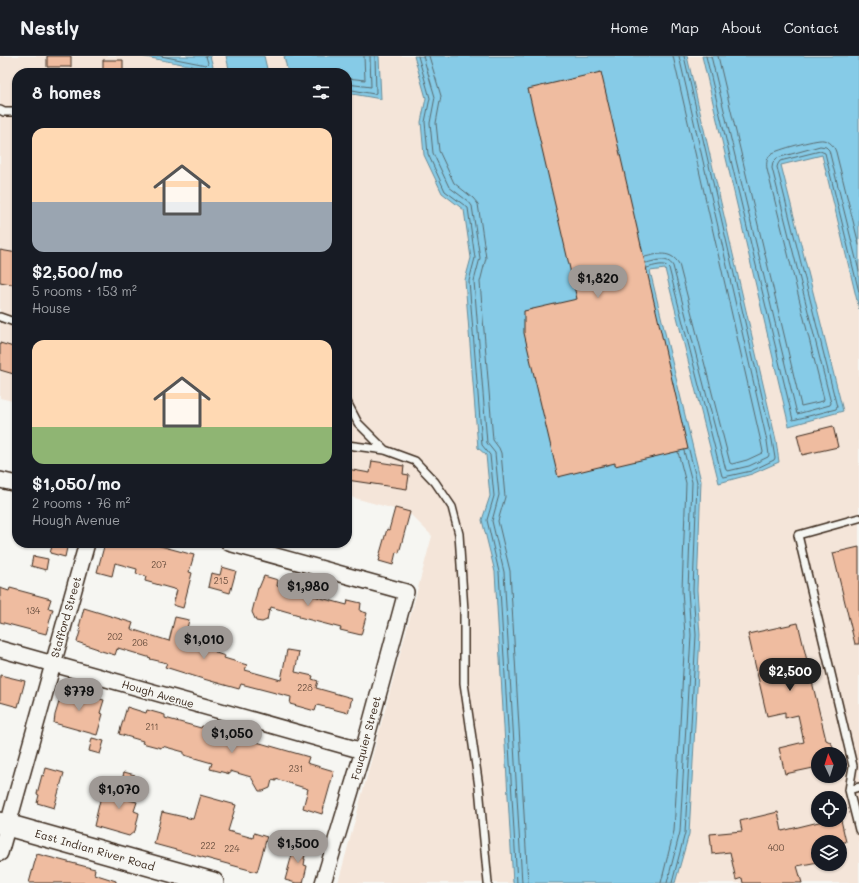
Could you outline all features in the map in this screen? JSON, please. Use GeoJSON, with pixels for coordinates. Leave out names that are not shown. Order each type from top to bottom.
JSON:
{"type":"FeatureCollection","features":[{"type":"Feature","properties":{"kind":"street"},"geometry":{"type":"LineString","coordinates":[[0,480],[12,483]]}},
{"type":"Feature","properties":{"kind":"street","name":"Stafford Street"},"geometry":{"type":"LineString","coordinates":[[0,854],[4,824],[86,548]]}},
{"type":"Feature","properties":{"kind":"street","name":"Fauquier Street"},"geometry":{"type":"LineString","coordinates":[[247,548],[406,592],[363,751],[323,883]]}},
{"type":"Feature","properties":{"kind":"street","name":"Hough Avenue"},"geometry":{"type":"LineString","coordinates":[[0,649],[363,751]]}},
{"type":"Feature","properties":{"kind":"street","name":"East Indian River Road"},"geometry":{"type":"LineString","coordinates":[[4,824],[213,883]]}},
{"type":"Feature","properties":{"kind":"lane"},"geometry":{"type":"LineString","coordinates":[[0,110],[4,112],[12,112]]}},
{"type":"Feature","properties":{"kind":"lane"},"geometry":{"type":"LineString","coordinates":[[0,317],[12,321]]}},
{"type":"Feature","properties":{"kind":"lane"},"geometry":{"type":"LineString","coordinates":[[352,412],[358,423],[385,450]]}},
{"type":"Feature","properties":{"kind":"lane"},"geometry":{"type":"LineString","coordinates":[[352,446],[385,450],[415,461],[435,482],[452,507],[459,534],[464,611],[464,683],[478,787],[488,883]]}},
{"type":"Feature","properties":{"kind":"lane"},"geometry":{"type":"LineString","coordinates":[[859,518],[798,534],[853,766],[849,790],[859,830]]}},
{"type":"Feature","properties":{"kind":"lane"},"geometry":{"type":"LineString","coordinates":[[849,790],[859,787]]}},
{"type":"Feature","properties":{"kind":"shaded area"},"geometry":{"type":"Polygon","coordinates":[[[0,56],[859,56],[859,883],[338,883],[432,536],[409,513],[352,497],[352,68],[12,68],[12,401],[0,398],[0,56]]]}},
{"type":"Feature","properties":{"kind":"water"},"geometry":{"type":"Polygon","coordinates":[[[140,56],[210,56],[213,68],[203,68],[140,56]]]}},
{"type":"Feature","properties":{"kind":"water"},"geometry":{"type":"Polygon","coordinates":[[[226,56],[264,56],[267,68],[229,68],[226,56]]]}},
{"type":"Feature","properties":{"kind":"water"},"geometry":{"type":"Polygon","coordinates":[[[284,56],[379,56],[381,99],[352,94],[352,68],[287,68],[284,56]]]}},
{"type":"Feature","properties":{"kind":"water"},"geometry":{"type":"Polygon","coordinates":[[[414,56],[687,56],[776,440],[779,462],[752,474],[719,483],[665,269],[650,271],[701,481],[697,590],[700,635],[689,834],[675,883],[513,883],[495,572],[482,520],[490,496],[486,455],[478,448],[465,280],[471,258],[464,210],[442,193],[424,155],[421,122],[426,98],[414,56]]]}},
{"type":"Feature","properties":{"kind":"water"},"geometry":{"type":"Polygon","coordinates":[[[702,56],[859,56],[859,309],[822,155],[781,165],[843,411],[789,426],[702,56]]]}},
{"type":"Feature","properties":{"kind":"building"},"geometry":{"type":"Polygon","coordinates":[[[47,56],[71,56],[71,67],[47,67],[47,56]]]}},
{"type":"Feature","properties":{"kind":"building"},"geometry":{"type":"Polygon","coordinates":[[[103,60],[123,60],[123,68],[103,68],[103,60]]]}},
{"type":"Feature","properties":{"kind":"building"},"geometry":{"type":"Polygon","coordinates":[[[601,72],[688,449],[615,466],[615,463],[558,477],[524,333],[524,311],[577,299],[528,89],[601,72]]]}},
{"type":"Feature","properties":{"kind":"building"},"geometry":{"type":"Polygon","coordinates":[[[0,250],[12,252],[12,284],[0,282],[0,250]]]}},
{"type":"Feature","properties":{"kind":"building"},"geometry":{"type":"Polygon","coordinates":[[[0,343],[12,347],[12,374],[0,370],[0,343]]]}},
{"type":"Feature","properties":{"kind":"building"},"geometry":{"type":"Polygon","coordinates":[[[833,426],[838,447],[802,455],[797,435],[833,426]]]}},
{"type":"Feature","properties":{"kind":"building"},"geometry":{"type":"Polygon","coordinates":[[[372,461],[404,466],[403,474],[409,475],[407,489],[352,481],[352,470],[370,473],[372,461]]]}},
{"type":"Feature","properties":{"kind":"building"},"geometry":{"type":"Polygon","coordinates":[[[395,508],[410,512],[399,553],[396,552],[393,565],[379,561],[379,557],[395,508]]]}},
{"type":"Feature","properties":{"kind":"building"},"geometry":{"type":"Polygon","coordinates":[[[859,547],[859,644],[855,644],[833,553],[859,547]]]}},
{"type":"Feature","properties":{"kind":"building"},"geometry":{"type":"Polygon","coordinates":[[[52,548],[67,548],[65,557],[50,553],[52,548]]]}},
{"type":"Feature","properties":{"kind":"building"},"geometry":{"type":"Polygon","coordinates":[[[104,548],[168,548],[194,555],[189,572],[192,573],[183,608],[173,605],[177,590],[145,581],[146,576],[136,574],[137,569],[115,563],[112,576],[97,572],[104,548]]]}},
{"type":"Feature","properties":{"kind":"building"},"geometry":{"type":"Polygon","coordinates":[[[33,556],[48,559],[46,570],[31,566],[33,556]]]}},
{"type":"Feature","properties":{"kind":"building"},"geometry":{"type":"Polygon","coordinates":[[[222,567],[236,571],[230,593],[208,587],[211,573],[220,575],[222,567]]]}},
{"type":"Feature","properties":{"kind":"building"},"geometry":{"type":"Polygon","coordinates":[[[264,576],[278,580],[277,586],[347,605],[348,600],[361,603],[360,611],[367,613],[361,635],[340,630],[341,628],[299,617],[299,615],[271,607],[267,620],[262,622],[256,621],[252,612],[258,588],[264,576]]]}},
{"type":"Feature","properties":{"kind":"building"},"geometry":{"type":"Polygon","coordinates":[[[0,588],[9,591],[10,588],[51,599],[48,608],[53,609],[46,634],[0,622],[0,588]]]}},
{"type":"Feature","properties":{"kind":"building"},"geometry":{"type":"Polygon","coordinates":[[[84,608],[133,623],[131,629],[169,641],[175,617],[189,620],[185,636],[205,642],[203,648],[216,651],[216,653],[225,656],[224,658],[247,665],[245,670],[281,680],[287,650],[299,652],[295,672],[313,676],[312,679],[318,681],[316,688],[352,698],[348,713],[317,705],[315,711],[290,704],[291,697],[241,684],[239,689],[165,667],[167,663],[118,648],[115,655],[77,642],[84,608]]]}},
{"type":"Feature","properties":{"kind":"building"},"geometry":{"type":"Polygon","coordinates":[[[798,623],[826,740],[833,746],[811,747],[811,768],[785,774],[779,748],[804,742],[798,715],[785,718],[785,712],[767,716],[748,634],[798,623]]]}},
{"type":"Feature","properties":{"kind":"building"},"geometry":{"type":"Polygon","coordinates":[[[0,675],[25,681],[18,707],[0,702],[0,675]]]}},
{"type":"Feature","properties":{"kind":"building"},"geometry":{"type":"Polygon","coordinates":[[[63,689],[104,700],[100,713],[103,714],[97,735],[54,723],[63,689]]]}},
{"type":"Feature","properties":{"kind":"building"},"geometry":{"type":"Polygon","coordinates":[[[127,707],[146,713],[147,710],[165,715],[165,718],[201,728],[202,726],[239,735],[260,743],[309,757],[307,763],[334,771],[322,814],[303,808],[308,789],[276,779],[276,781],[272,780],[270,788],[259,791],[251,777],[230,771],[230,774],[210,769],[212,763],[184,755],[184,752],[162,746],[161,748],[142,743],[143,741],[119,734],[127,707]]]}},
{"type":"Feature","properties":{"kind":"building"},"geometry":{"type":"Polygon","coordinates":[[[92,738],[104,741],[100,754],[89,751],[92,738]]]}},
{"type":"Feature","properties":{"kind":"building"},"geometry":{"type":"Polygon","coordinates":[[[46,768],[64,773],[54,808],[37,803],[39,795],[37,794],[42,775],[44,776],[46,768]]]}},
{"type":"Feature","properties":{"kind":"building"},"geometry":{"type":"Polygon","coordinates":[[[124,772],[135,775],[129,800],[137,802],[134,811],[139,813],[135,831],[129,836],[94,826],[101,796],[117,800],[124,772]]]}},
{"type":"Feature","properties":{"kind":"building"},"geometry":{"type":"Polygon","coordinates":[[[200,795],[236,805],[228,831],[253,838],[254,833],[267,837],[257,872],[154,844],[162,812],[193,819],[200,795]]]}},
{"type":"Feature","properties":{"kind":"building"},"geometry":{"type":"Polygon","coordinates":[[[778,812],[782,831],[811,824],[811,827],[843,827],[844,835],[811,835],[811,863],[797,866],[802,883],[743,883],[742,878],[736,880],[730,852],[712,854],[710,834],[742,831],[740,821],[778,812]]]}},
{"type":"Feature","properties":{"kind":"building"},"geometry":{"type":"Polygon","coordinates":[[[296,840],[308,844],[304,859],[304,865],[307,866],[303,883],[285,880],[296,840]]]}},
{"type":"Feature","properties":{"kind":"building"},"geometry":{"type":"Polygon","coordinates":[[[37,854],[95,869],[94,874],[116,881],[116,883],[29,883],[37,854]]]}}]}
